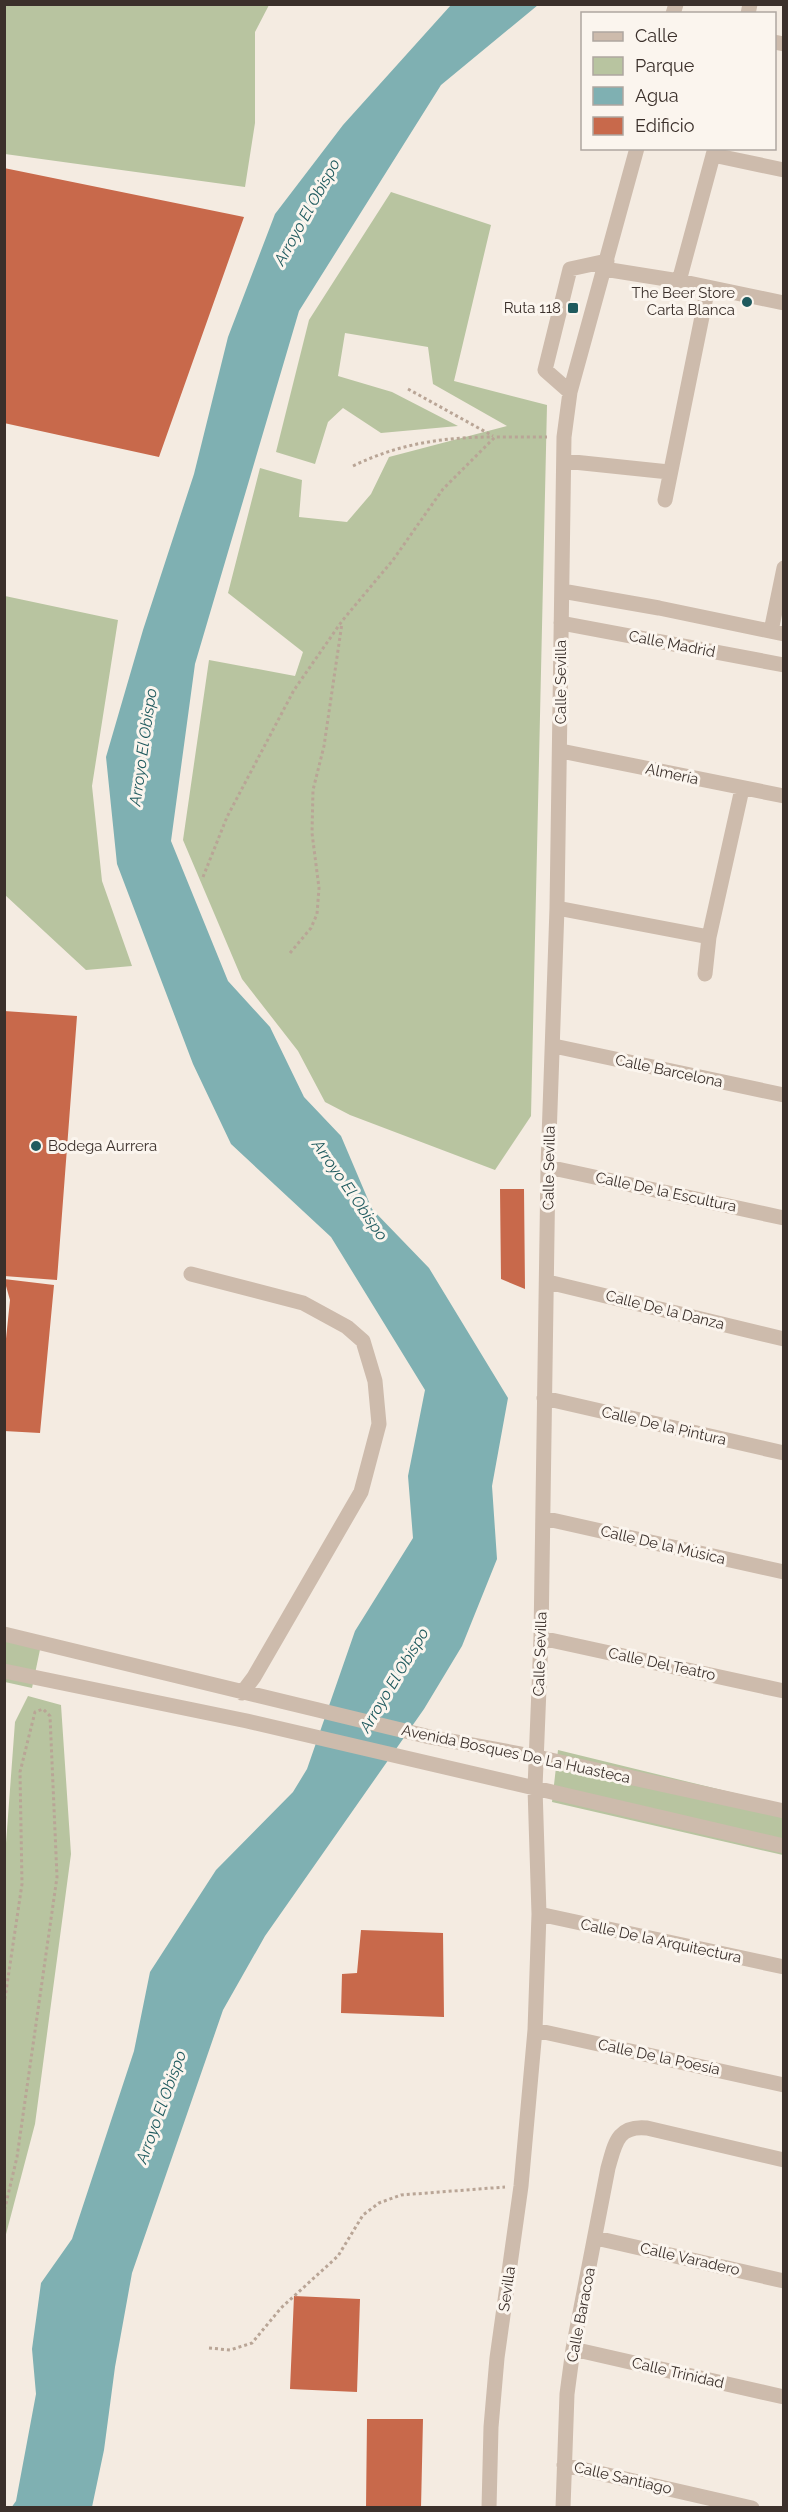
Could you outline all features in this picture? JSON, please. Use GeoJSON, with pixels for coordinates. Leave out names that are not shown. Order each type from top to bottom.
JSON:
{"type":"FeatureCollection","features":[{"type":"Feature","properties":{"kind":"street","name":"Calle Sevilla"},"geometry":{"type":"LineString","coordinates":[[533,2071],[539,1914],[535,1788],[541,1638],[549,1167],[561,751],[564,437],[570,392],[636,150]]}},
{"type":"Feature","properties":{"kind":"street"},"geometry":{"type":"LineString","coordinates":[[679,281],[714,152],[783,170]]}},
{"type":"Feature","properties":{"kind":"street"},"geometry":{"type":"LineString","coordinates":[[570,392],[545,370],[570,270],[605,265],[783,303]]}},
{"type":"Feature","properties":{"kind":"street"},"geometry":{"type":"LineString","coordinates":[[665,500],[708,287]]}},
{"type":"Feature","properties":{"kind":"street"},"geometry":{"type":"LineString","coordinates":[[564,461],[669,472]]}},
{"type":"Feature","properties":{"kind":"street"},"geometry":{"type":"LineString","coordinates":[[562,591],[777,633],[783,568]]}},
{"type":"Feature","properties":{"kind":"street","name":"Calle Madrid"},"geometry":{"type":"LineString","coordinates":[[561,623],[783,665]]}},
{"type":"Feature","properties":{"kind":"street","name":"Almería"},"geometry":{"type":"LineString","coordinates":[[561,751],[783,796]]}},
{"type":"Feature","properties":{"kind":"street"},"geometry":{"type":"LineString","coordinates":[[705,969],[709,937],[742,789]]}},
{"type":"Feature","properties":{"kind":"street"},"geometry":{"type":"LineString","coordinates":[[557,908],[709,937]]}},
{"type":"Feature","properties":{"kind":"street","name":"Calle Barcelona"},"geometry":{"type":"LineString","coordinates":[[554,1046],[783,1095]]}},
{"type":"Feature","properties":{"kind":"street","name":"Calle De la Escultura"},"geometry":{"type":"LineString","coordinates":[[549,1167],[783,1218]]}},
{"type":"Feature","properties":{"kind":"street"},"geometry":{"type":"LineString","coordinates":[[191,1274],[303,1303],[347,1328],[363,1341],[375,1381],[379,1424],[361,1492],[254,1677],[234,1691],[219,1715]]}},
{"type":"Feature","properties":{"kind":"street","name":"Calle De la Danza"},"geometry":{"type":"LineString","coordinates":[[548,1282],[783,1339]]}},
{"type":"Feature","properties":{"kind":"street","name":"Calle De la Pintura"},"geometry":{"type":"LineString","coordinates":[[544,1398],[783,1453]]}},
{"type":"Feature","properties":{"kind":"street","name":"Calle De la Música"},"geometry":{"type":"LineString","coordinates":[[543,1518],[783,1572]]}},
{"type":"Feature","properties":{"kind":"street","name":"Avenida Bosques De La Huasteca"},"geometry":{"type":"LineString","coordinates":[[4,1634],[429,1737],[537,1757],[783,1811]]}},
{"type":"Feature","properties":{"kind":"street","name":"Calle Del Teatro"},"geometry":{"type":"LineString","coordinates":[[541,1638],[783,1691]]}},
{"type":"Feature","properties":{"kind":"street","name":"Avenida Bosques De La Huasteca"},"geometry":{"type":"LineString","coordinates":[[4,1671],[247,1721],[783,1846]]}},
{"type":"Feature","properties":{"kind":"street","name":"Calle De la Arquitectura"},"geometry":{"type":"LineString","coordinates":[[539,1914],[783,1967]]}},
{"type":"Feature","properties":{"kind":"street","name":"Calle De la Poesía"},"geometry":{"type":"LineString","coordinates":[[535,2030],[783,2085]]}},
{"type":"Feature","properties":{"kind":"street","name":"Sevilla"},"geometry":{"type":"LineString","coordinates":[[489,2508],[497,2358],[521,2186],[533,2071]]}},
{"type":"Feature","properties":{"kind":"street","name":"Calle Baracoa"},"geometry":{"type":"LineString","coordinates":[[563,2508],[567,2394],[573,2349],[614,2146],[628,2129],[647,2128],[783,2160]]}},
{"type":"Feature","properties":{"kind":"street","name":"Calle Varadero"},"geometry":{"type":"LineString","coordinates":[[596,2238],[783,2281]]}},
{"type":"Feature","properties":{"kind":"street","name":"Calle Trinidad"},"geometry":{"type":"LineString","coordinates":[[573,2349],[783,2397]]}},
{"type":"Feature","properties":{"kind":"street","name":"Calle Santiago"},"geometry":{"type":"LineString","coordinates":[[564,2465],[752,2508]]}},
{"type":"Feature","properties":{"kind":"path"},"geometry":{"type":"LineString","coordinates":[[408,389],[495,437]]}},
{"type":"Feature","properties":{"kind":"path"},"geometry":{"type":"LineString","coordinates":[[203,877],[227,817],[294,690],[342,621],[393,560],[443,489],[495,437]]}},
{"type":"Feature","properties":{"kind":"path"},"geometry":{"type":"LineString","coordinates":[[352,466],[378,454],[424,441],[495,437],[564,437]]}},
{"type":"Feature","properties":{"kind":"path"},"geometry":{"type":"LineString","coordinates":[[290,953],[311,928],[317,914],[319,888],[312,833],[313,790],[324,746],[342,621]]}},
{"type":"Feature","properties":{"kind":"path"},"geometry":{"type":"LineString","coordinates":[[4,2005],[22,1884],[20,1772],[35,1712],[43,1709],[50,1716],[57,1877],[17,2157],[4,2212]]}},
{"type":"Feature","properties":{"kind":"path"},"geometry":{"type":"LineString","coordinates":[[209,2348],[230,2350],[252,2343],[281,2308],[338,2256],[363,2215],[379,2204],[401,2195],[420,2192],[521,2186]]}},
{"type":"Feature","properties":{"kind":"green space"},"geometry":{"type":"Polygon","coordinates":[[[4,5],[269,5],[255,32],[255,123],[245,187],[5,154],[4,5]]]}},
{"type":"Feature","properties":{"kind":"green space"},"geometry":{"type":"Polygon","coordinates":[[[391,192],[491,225],[454,381],[547,405],[531,1116],[495,1170],[350,1115],[325,1102],[298,1051],[242,979],[183,840],[209,660],[295,676],[303,652],[228,593],[260,468],[302,480],[299,517],[347,522],[371,494],[389,457],[507,426],[433,384],[428,347],[345,333],[338,376],[392,392],[458,426],[381,433],[343,408],[328,422],[315,464],[276,452],[309,320],[391,192]]]}},
{"type":"Feature","properties":{"kind":"green space"},"geometry":{"type":"Polygon","coordinates":[[[5,596],[118,620],[92,786],[102,881],[132,966],[86,970],[5,895],[5,596]]]}},
{"type":"Feature","properties":{"kind":"green space"},"geometry":{"type":"Polygon","coordinates":[[[5,1632],[42,1640],[32,1688],[5,1682],[5,1632]]]}},
{"type":"Feature","properties":{"kind":"green space"},"geometry":{"type":"Polygon","coordinates":[[[28,1696],[61,1705],[71,1854],[35,2124],[5,2238],[4,1870],[15,1722],[28,1696]]]}},
{"type":"Feature","properties":{"kind":"green space"},"geometry":{"type":"Polygon","coordinates":[[[558,1750],[783,1805],[783,1855],[552,1802],[558,1750]]]}},
{"type":"Feature","properties":{"kind":"water","name":"Arroyo El Obispo"},"geometry":{"type":"Polygon","coordinates":[[[451,5],[538,5],[441,85],[299,311],[195,664],[171,841],[228,981],[270,1027],[304,1097],[341,1136],[372,1209],[429,1268],[508,1398],[492,1486],[497,1559],[462,1646],[424,1709],[265,1936],[223,2010],[132,2273],[115,2367],[104,2450],[92,2507],[11,2508],[16,2501],[36,2394],[32,2349],[41,2283],[72,2239],[134,2051],[150,1972],[216,1870],[293,1792],[307,1769],[355,1631],[413,1538],[408,1476],[425,1390],[331,1237],[231,1144],[193,1064],[117,864],[106,757],[143,630],[194,474],[228,337],[275,214],[343,125],[451,5]]]}},
{"type":"Feature","properties":{"kind":"building"},"geometry":{"type":"Polygon","coordinates":[[[4,168],[244,217],[159,457],[4,423],[4,168]]]}},
{"type":"Feature","properties":{"kind":"building","name":"Bodega Aurrera"},"geometry":{"type":"Polygon","coordinates":[[[4,1011],[77,1016],[57,1280],[4,1276],[4,1011]]]}},
{"type":"Feature","properties":{"kind":"building"},"geometry":{"type":"Polygon","coordinates":[[[500,1189],[524,1189],[525,1289],[501,1279],[500,1189]]]}},
{"type":"Feature","properties":{"kind":"building"},"geometry":{"type":"Polygon","coordinates":[[[4,1279],[54,1285],[40,1433],[4,1431],[4,1358],[10,1300],[4,1279]]]}},
{"type":"Feature","properties":{"kind":"building"},"geometry":{"type":"Polygon","coordinates":[[[361,1930],[443,1933],[444,2017],[341,2013],[342,1974],[357,1973],[361,1930]]]}},
{"type":"Feature","properties":{"kind":"building"},"geometry":{"type":"Polygon","coordinates":[[[294,2296],[360,2299],[357,2392],[290,2389],[294,2296]]]}},
{"type":"Feature","properties":{"kind":"building"},"geometry":{"type":"Polygon","coordinates":[[[367,2419],[423,2419],[421,2508],[366,2508],[367,2419]]]}},
{"type":"Feature","properties":{"kind":"place","name":"The Beer Store Carta Blanca"},"geometry":{"type":"Point","coordinates":[747,302]}},
{"type":"Feature","properties":{"kind":"place","name":"Ruta 118"},"geometry":{"type":"Point","coordinates":[573,308]}},
{"type":"Feature","properties":{"kind":"place","name":"Bodega Aurrera"},"geometry":{"type":"Point","coordinates":[36,1146]}}]}
